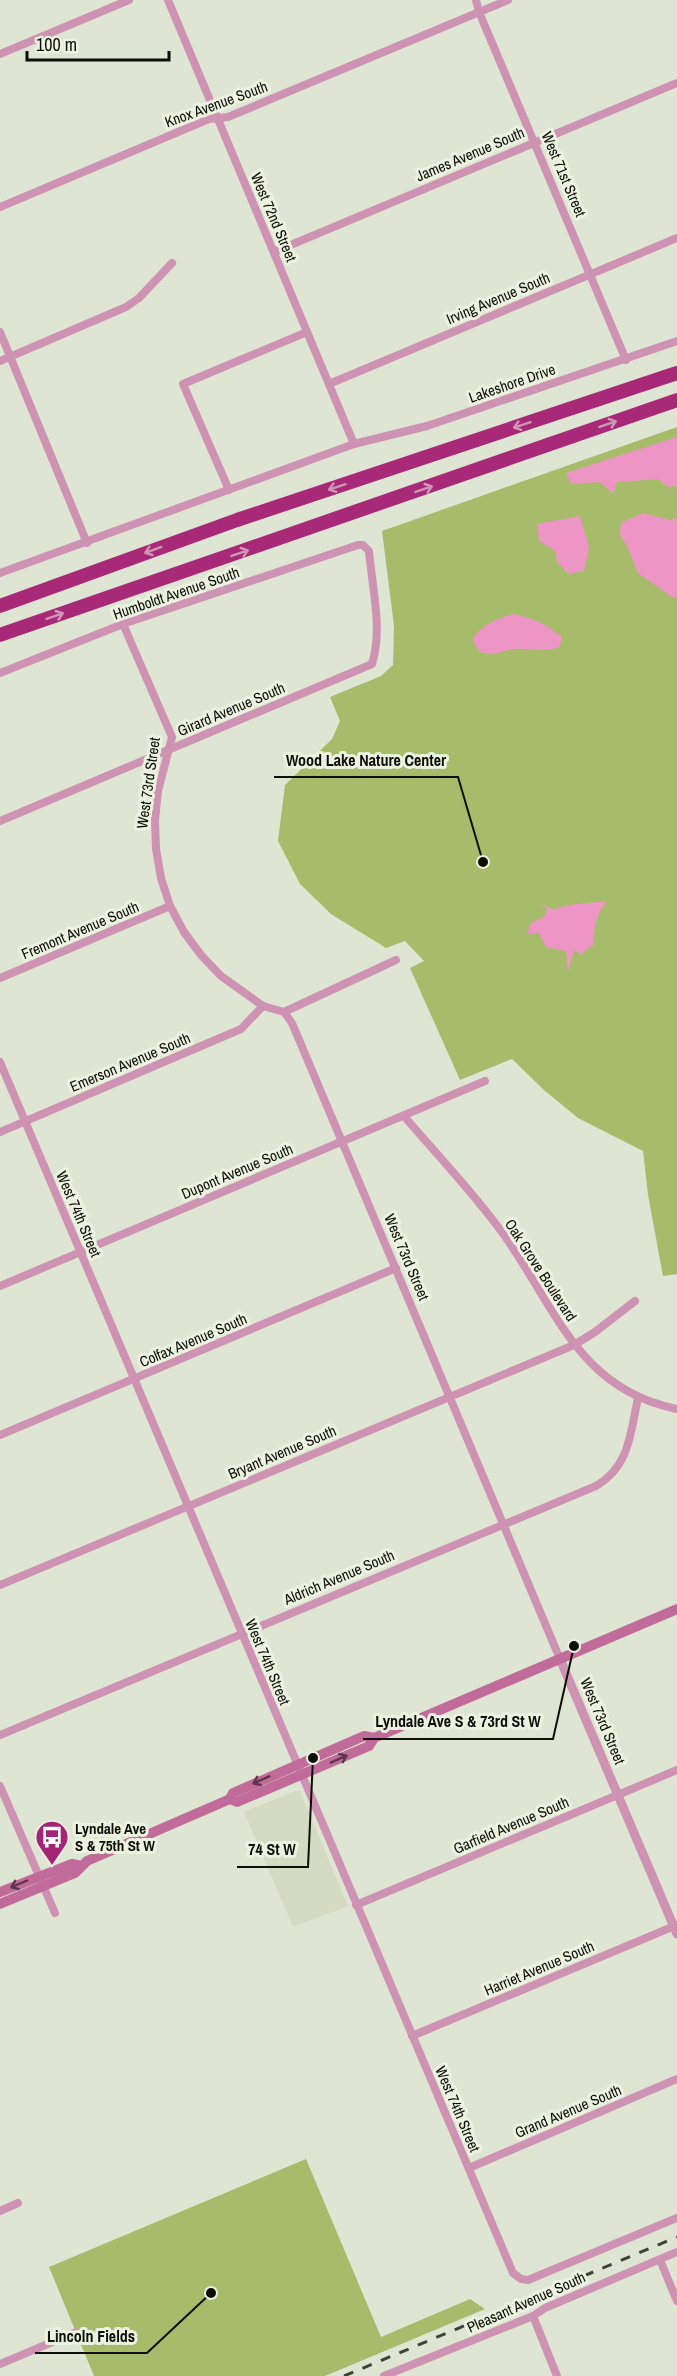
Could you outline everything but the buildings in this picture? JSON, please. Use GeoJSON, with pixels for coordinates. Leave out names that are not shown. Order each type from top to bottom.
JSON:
{"type":"FeatureCollection","features":[{"type":"Feature","properties":{"kind":"highway"},"geometry":{"type":"LineString","coordinates":[[0,606],[237,520],[677,373]]}},
{"type":"Feature","properties":{"kind":"highway"},"geometry":{"type":"LineString","coordinates":[[0,635],[677,400]]}},
{"type":"Feature","properties":{"kind":"main road"},"geometry":{"type":"LineString","coordinates":[[0,1904],[75,1873],[81,1866],[230,1799],[232,1793],[296,1764],[364,1736],[374,1738],[677,1609]]}},
{"type":"Feature","properties":{"kind":"main road"},"geometry":{"type":"LineString","coordinates":[[230,1799],[237,1802],[301,1776],[369,1746],[374,1738]]}},
{"type":"Feature","properties":{"kind":"main road"},"geometry":{"type":"LineString","coordinates":[[0,1892],[72,1864],[81,1866]]}},
{"type":"Feature","properties":{"kind":"street"},"geometry":{"type":"LineString","coordinates":[[0,54],[129,0]]}},
{"type":"Feature","properties":{"kind":"street","name":"West 72nd Street"},"geometry":{"type":"LineString","coordinates":[[168,0],[354,444]]}},
{"type":"Feature","properties":{"kind":"street","name":"West 71st Street"},"geometry":{"type":"LineString","coordinates":[[476,0],[479,12],[626,360]]}},
{"type":"Feature","properties":{"kind":"street","name":"Knox Avenue South"},"geometry":{"type":"LineString","coordinates":[[0,207],[208,118],[228,117],[508,0]]}},
{"type":"Feature","properties":{"kind":"street","name":"James Avenue South"},"geometry":{"type":"LineString","coordinates":[[274,252],[677,82]]}},
{"type":"Feature","properties":{"kind":"street","name":"Irving Avenue South"},"geometry":{"type":"LineString","coordinates":[[329,384],[677,238]]}},
{"type":"Feature","properties":{"kind":"street"},"geometry":{"type":"LineString","coordinates":[[0,361],[126,307],[139,298],[172,264]]}},
{"type":"Feature","properties":{"kind":"street"},"geometry":{"type":"LineString","coordinates":[[0,332],[87,543]]}},
{"type":"Feature","properties":{"kind":"street"},"geometry":{"type":"LineString","coordinates":[[229,490],[183,384],[308,332]]}},
{"type":"Feature","properties":{"kind":"street","name":"Lakeshore Drive"},"geometry":{"type":"LineString","coordinates":[[354,444],[427,426],[677,341]]}},
{"type":"Feature","properties":{"kind":"street"},"geometry":{"type":"LineString","coordinates":[[0,573],[354,444]]}},
{"type":"Feature","properties":{"kind":"street","name":"Humboldt Avenue South"},"geometry":{"type":"LineString","coordinates":[[0,673],[123,624],[358,545],[363,545],[369,551],[377,650],[372,663]]}},
{"type":"Feature","properties":{"kind":"street","name":"West 73rd Street"},"geometry":{"type":"LineString","coordinates":[[123,624],[172,737],[158,791],[155,820],[157,859],[170,906],[184,932],[221,976],[263,1006],[284,1012],[292,1023],[676,1928]]}},
{"type":"Feature","properties":{"kind":"street","name":"Girard Avenue South"},"geometry":{"type":"LineString","coordinates":[[0,821],[372,663]]}},
{"type":"Feature","properties":{"kind":"street","name":"Fremont Avenue South"},"geometry":{"type":"LineString","coordinates":[[0,978],[170,906]]}},
{"type":"Feature","properties":{"kind":"street"},"geometry":{"type":"LineString","coordinates":[[284,1012],[396,960]]}},
{"type":"Feature","properties":{"kind":"street","name":"Emerson Avenue South"},"geometry":{"type":"LineString","coordinates":[[0,1132],[241,1029],[263,1006]]}},
{"type":"Feature","properties":{"kind":"street","name":"West 74th Street"},"geometry":{"type":"LineString","coordinates":[[0,1062],[513,2273]]}},
{"type":"Feature","properties":{"kind":"street","name":"Dupont Avenue South"},"geometry":{"type":"LineString","coordinates":[[0,1286],[485,1082]]}},
{"type":"Feature","properties":{"kind":"street","name":"Oak Grove Boulevard"},"geometry":{"type":"LineString","coordinates":[[404,1116],[505,1237],[574,1345],[600,1373],[613,1384],[638,1398],[677,1409]]}},
{"type":"Feature","properties":{"kind":"street","name":"Colfax Avenue South"},"geometry":{"type":"LineString","coordinates":[[0,1436],[396,1268]]}},
{"type":"Feature","properties":{"kind":"street","name":"Bryant Avenue South"},"geometry":{"type":"LineString","coordinates":[[0,1585],[574,1345],[635,1301]]}},
{"type":"Feature","properties":{"kind":"street","name":"Aldrich Avenue South"},"geometry":{"type":"LineString","coordinates":[[0,1735],[596,1486],[616,1471],[623,1460],[638,1398]]}},
{"type":"Feature","properties":{"kind":"street","name":"Garfield Avenue South"},"geometry":{"type":"LineString","coordinates":[[356,1905],[677,1770]]}},
{"type":"Feature","properties":{"kind":"street"},"geometry":{"type":"LineString","coordinates":[[0,1786],[55,1913]]}},
{"type":"Feature","properties":{"kind":"street","name":"Harriet Avenue South"},"geometry":{"type":"LineString","coordinates":[[412,2036],[676,1928]]}},
{"type":"Feature","properties":{"kind":"street","name":"Grand Avenue South"},"geometry":{"type":"LineString","coordinates":[[469,2168],[677,2079]]}},
{"type":"Feature","properties":{"kind":"street"},"geometry":{"type":"LineString","coordinates":[[0,2211],[18,2203]]}},
{"type":"Feature","properties":{"kind":"street","name":"Pleasant Avenue South"},"geometry":{"type":"LineString","coordinates":[[513,2273],[521,2279],[528,2280],[677,2218]]}},
{"type":"Feature","properties":{"kind":"street","name":"Pleasant Avenue South"},"geometry":{"type":"LineString","coordinates":[[384,2376],[532,2316],[545,2308],[677,2252]]}},
{"type":"Feature","properties":{"kind":"street"},"geometry":{"type":"LineString","coordinates":[[660,2260],[677,2301]]}},
{"type":"Feature","properties":{"kind":"street"},"geometry":{"type":"LineString","coordinates":[[532,2316],[557,2376]]}},
{"type":"Feature","properties":{"kind":"street"},"geometry":{"type":"LineString","coordinates":[[0,2364],[76,2332]]}},
{"type":"Feature","properties":{"kind":"shaded area"},"geometry":{"type":"Polygon","coordinates":[[[677,437],[677,486],[667,487],[659,479],[617,482],[613,494],[600,482],[571,484],[566,473],[677,437]]]}},
{"type":"Feature","properties":{"kind":"shaded area"},"geometry":{"type":"Polygon","coordinates":[[[644,513],[669,520],[677,518],[677,597],[672,597],[638,573],[619,533],[622,522],[644,513]]]}},
{"type":"Feature","properties":{"kind":"shaded area"},"geometry":{"type":"Polygon","coordinates":[[[580,516],[589,547],[584,571],[568,574],[557,561],[555,551],[539,541],[537,524],[580,516]]]}},
{"type":"Feature","properties":{"kind":"shaded area"},"geometry":{"type":"Polygon","coordinates":[[[513,614],[539,622],[556,632],[562,637],[559,647],[543,650],[512,649],[491,654],[479,650],[473,637],[477,632],[513,614]]]}},
{"type":"Feature","properties":{"kind":"shaded area"},"geometry":{"type":"Polygon","coordinates":[[[607,901],[596,921],[593,945],[581,954],[574,950],[568,972],[566,951],[546,947],[539,933],[527,933],[531,923],[544,917],[547,909],[541,904],[555,910],[573,904],[607,901]]]}},
{"type":"Feature","properties":{"kind":"shaded area"},"geometry":{"type":"Polygon","coordinates":[[[300,1791],[348,1906],[293,1927],[244,1812],[300,1791]]]}},
{"type":"Feature","properties":{"kind":"green space"},"geometry":{"type":"Polygon","coordinates":[[[677,427],[677,1274],[663,1276],[648,1195],[643,1151],[578,1118],[512,1059],[460,1080],[410,968],[424,961],[405,941],[386,948],[331,914],[300,884],[278,841],[285,785],[332,739],[340,721],[330,697],[381,676],[393,665],[394,626],[382,531],[677,427]]]}},
{"type":"Feature","properties":{"kind":"green space"},"geometry":{"type":"Polygon","coordinates":[[[306,2159],[381,2337],[470,2299],[485,2309],[325,2376],[94,2376],[49,2267],[306,2159]]]}},
{"type":"Feature","properties":{"kind":"railway"},"geometry":{"type":"LineString","coordinates":[[344,2376],[677,2237]]}},
{"type":"Feature","properties":{"kind":"place","name":"Wood Lake Nature Center"},"geometry":{"type":"Point","coordinates":[483,862]}},
{"type":"Feature","properties":{"kind":"place","name":"Lyndale Ave S & 73rd St W"},"geometry":{"type":"Point","coordinates":[574,1646]}},
{"type":"Feature","properties":{"kind":"place","name":"74 St W"},"geometry":{"type":"Point","coordinates":[313,1758]}},
{"type":"Feature","properties":{"kind":"place","name":"Lyndale Ave S & 75th St W"},"geometry":{"type":"Point","coordinates":[52,1866]}},
{"type":"Feature","properties":{"kind":"place","name":"Lincoln Fields"},"geometry":{"type":"Point","coordinates":[211,2293]}}]}
